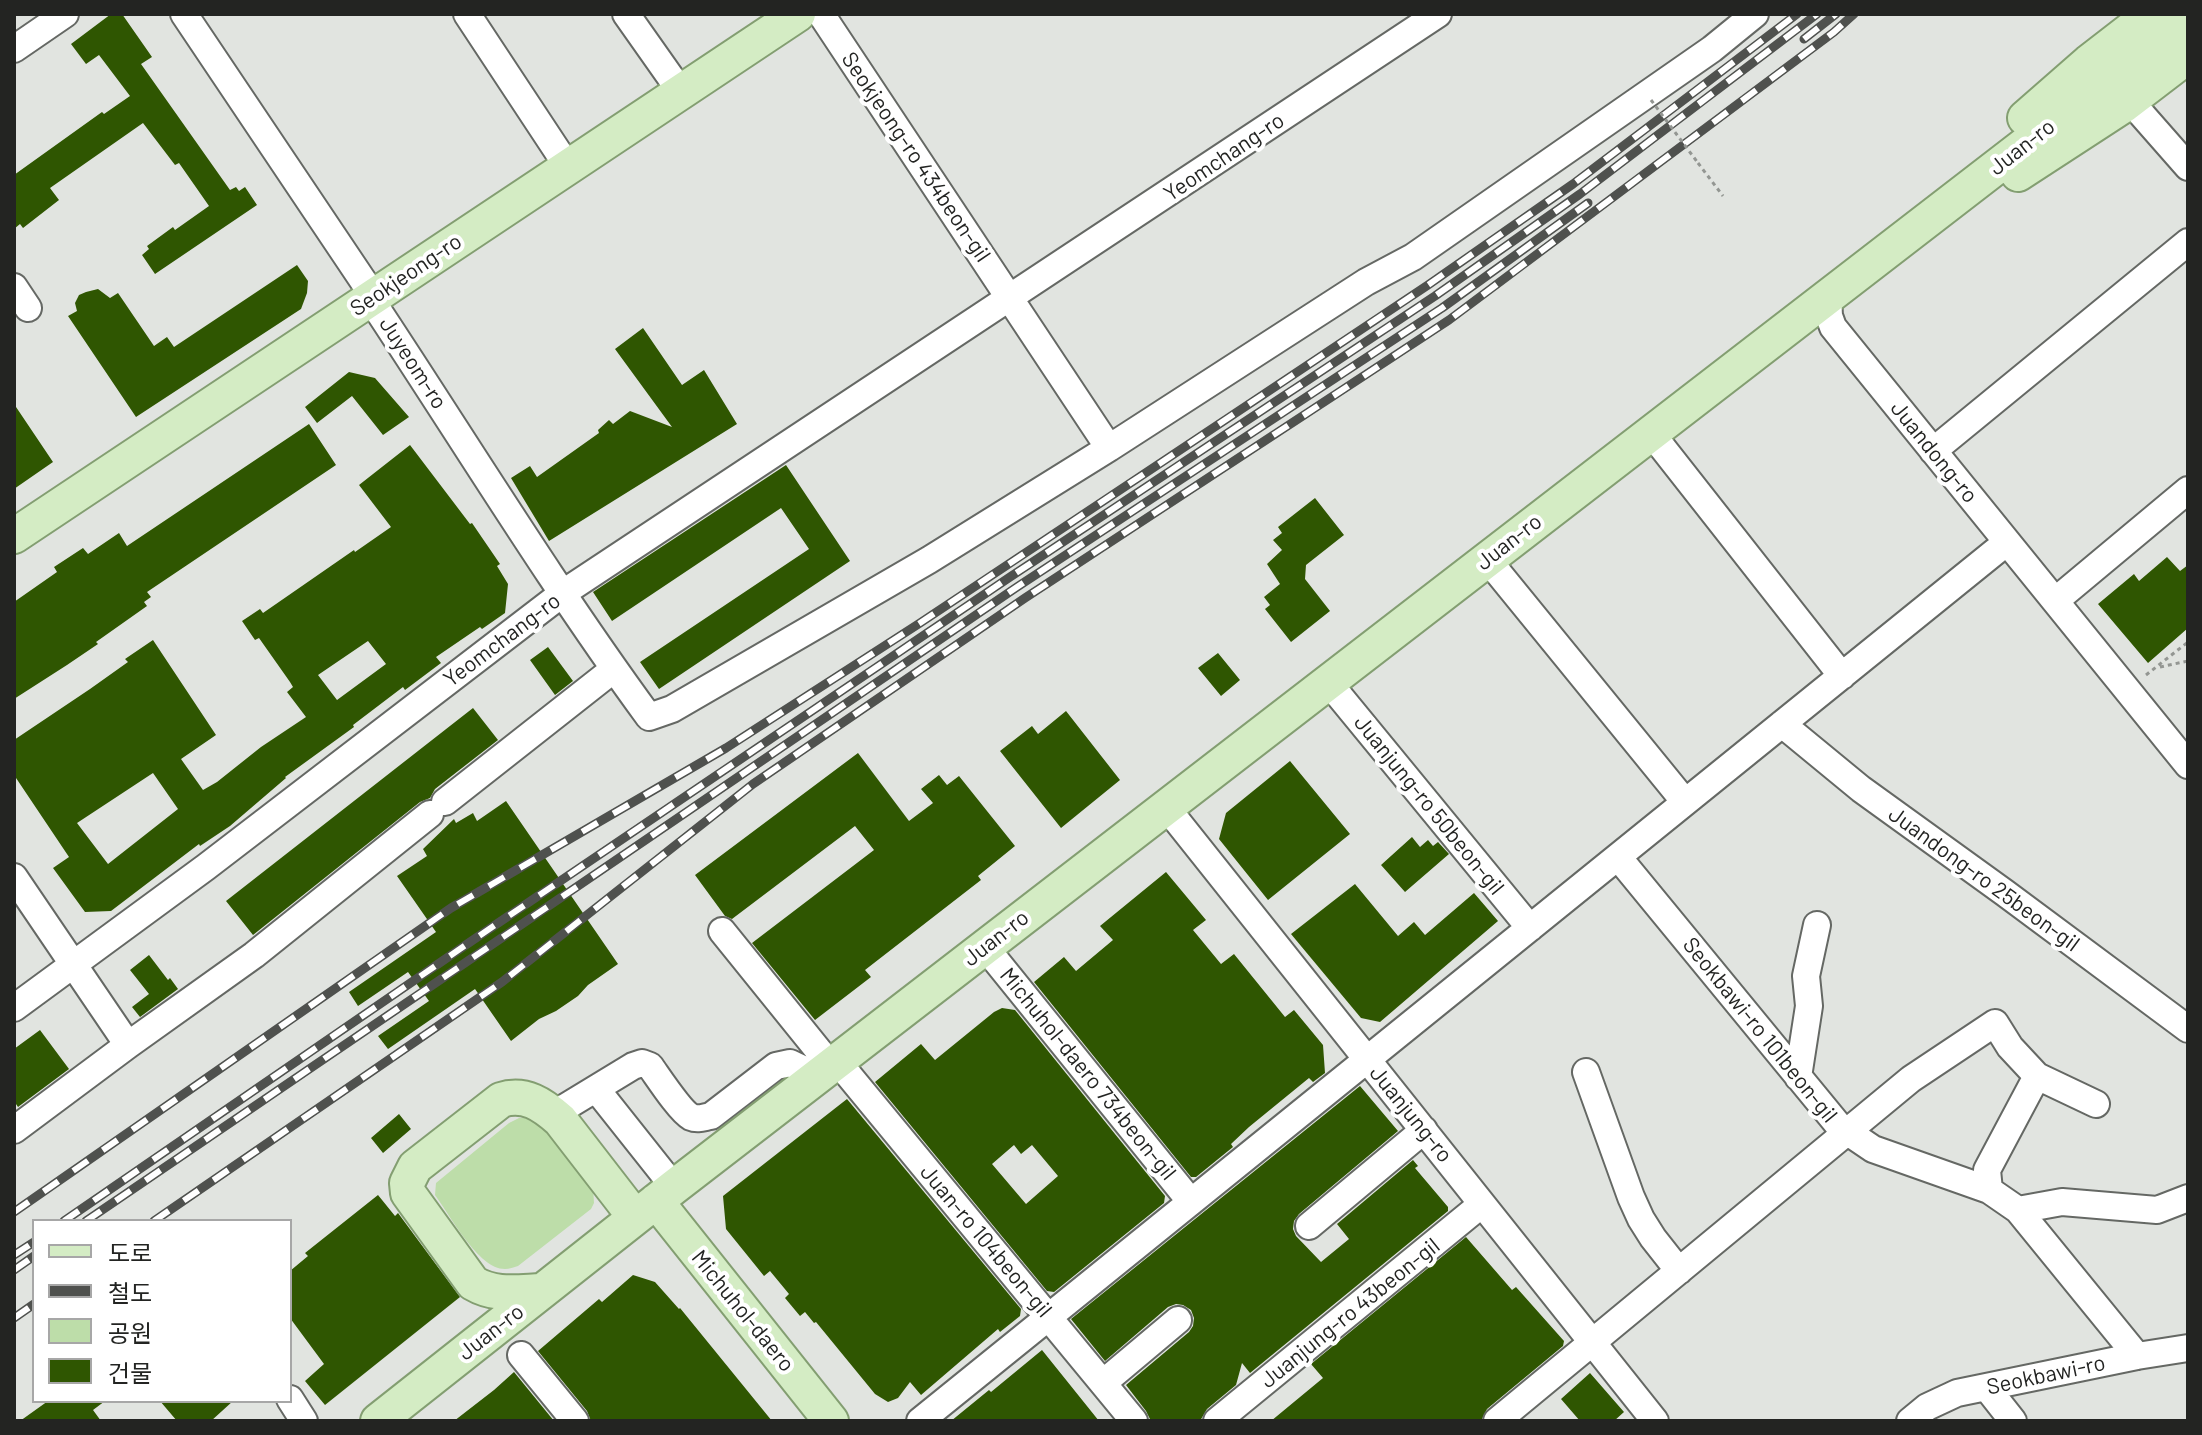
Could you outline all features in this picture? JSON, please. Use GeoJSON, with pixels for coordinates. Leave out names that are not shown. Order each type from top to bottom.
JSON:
{"type":"FeatureCollection","features":[{"type":"Feature","properties":{"kind":"main road","name":"Seokjeong-ro"},"geometry":{"type":"LineString","coordinates":[[14,536],[798,14]]}},
{"type":"Feature","properties":{"kind":"main road"},"geometry":{"type":"LineString","coordinates":[[1954,199],[2001,140],[2089,62],[2151,14]]}},
{"type":"Feature","properties":{"kind":"main road","name":"Juan-ro"},"geometry":{"type":"LineString","coordinates":[[378,1421],[655,1202],[1794,322],[1830,312],[1954,199],[2188,19]]}},
{"type":"Feature","properties":{"kind":"main road"},"geometry":{"type":"LineString","coordinates":[[1954,199],[2025,171],[2130,101],[2188,56]]}},
{"type":"Feature","properties":{"kind":"main road"},"geometry":{"type":"LineString","coordinates":[[541,1291],[501,1292],[485,1290],[473,1283],[408,1193],[407,1183],[415,1167],[501,1100],[512,1097],[528,1100],[546,1106],[554,1114]]}},
{"type":"Feature","properties":{"kind":"main road","name":"Michuhol-daero"},"geometry":{"type":"LineString","coordinates":[[554,1114],[655,1202],[831,1421]]}},
{"type":"Feature","properties":{"kind":"street"},"geometry":{"type":"LineString","coordinates":[[14,49],[65,14]]}},
{"type":"Feature","properties":{"kind":"street","name":"Juyeom-ro"},"geometry":{"type":"LineString","coordinates":[[184,14],[374,297],[379,312],[563,593],[649,717],[672,709],[966,537],[1109,448]]}},
{"type":"Feature","properties":{"kind":"street"},"geometry":{"type":"LineString","coordinates":[[467,14],[568,167]]}},
{"type":"Feature","properties":{"kind":"street"},"geometry":{"type":"LineString","coordinates":[[626,14],[681,92]]}},
{"type":"Feature","properties":{"kind":"street","name":"Seokjeong-ro 434beon-gil"},"geometry":{"type":"LineString","coordinates":[[821,14],[1010,299]]}},
{"type":"Feature","properties":{"kind":"street","name":"Yeomchang-ro"},"geometry":{"type":"LineString","coordinates":[[14,1008],[206,867],[563,593],[1438,14]]}},
{"type":"Feature","properties":{"kind":"street"},"geometry":{"type":"LineString","coordinates":[[1010,299],[1109,448],[1366,282],[1413,257],[1521,182],[1744,18]]}},
{"type":"Feature","properties":{"kind":"street"},"geometry":{"type":"LineString","coordinates":[[2130,101],[2188,167]]}},
{"type":"Feature","properties":{"kind":"street"},"geometry":{"type":"LineString","coordinates":[[1933,451],[2188,242]]}},
{"type":"Feature","properties":{"kind":"street","name":"Juandong-ro"},"geometry":{"type":"LineString","coordinates":[[1830,312],[1933,451],[2188,765]]}},
{"type":"Feature","properties":{"kind":"street"},"geometry":{"type":"LineString","coordinates":[[1651,433],[1842,676]]}},
{"type":"Feature","properties":{"kind":"street"},"geometry":{"type":"LineString","coordinates":[[2055,601],[2188,490]]}},
{"type":"Feature","properties":{"kind":"street"},"geometry":{"type":"LineString","coordinates":[[1367,1060],[2007,542]]}},
{"type":"Feature","properties":{"kind":"street"},"geometry":{"type":"LineString","coordinates":[[1487,559],[1685,802]]}},
{"type":"Feature","properties":{"kind":"street"},"geometry":{"type":"LineString","coordinates":[[14,1130],[254,955],[614,669]]}},
{"type":"Feature","properties":{"kind":"street","name":"Juanjung-ro 50beon-gil"},"geometry":{"type":"LineString","coordinates":[[1328,682],[1530,928]]}},
{"type":"Feature","properties":{"kind":"street","name":"Juandong-ro 25beon-gil"},"geometry":{"type":"LineString","coordinates":[[1782,724],[1861,789],[2188,1029]]}},
{"type":"Feature","properties":{"kind":"street","name":"Juanjung-ro"},"geometry":{"type":"LineString","coordinates":[[1166,807],[1655,1421]]}},
{"type":"Feature","properties":{"kind":"street","name":"Seokbawi-ro 101beon-gil"},"geometry":{"type":"LineString","coordinates":[[1618,857],[1839,1126],[1873,1149],[1989,1190],[2018,1210],[2137,1356]]}},
{"type":"Feature","properties":{"kind":"street"},"geometry":{"type":"LineString","coordinates":[[14,877],[128,1045]]}},
{"type":"Feature","properties":{"kind":"street"},"geometry":{"type":"LineString","coordinates":[[1798,1077],[1809,1006],[1806,976],[1817,925]]}},
{"type":"Feature","properties":{"kind":"street"},"geometry":{"type":"LineString","coordinates":[[722,931],[828,1068]]}},
{"type":"Feature","properties":{"kind":"street","name":"Michuhol-daero 734beon-gil"},"geometry":{"type":"LineString","coordinates":[[985,947],[1191,1202]]}},
{"type":"Feature","properties":{"kind":"street"},"geometry":{"type":"LineString","coordinates":[[1497,1421],[1911,1079],[1995,1023],[2010,1047],[2037,1076],[2096,1104]]}},
{"type":"Feature","properties":{"kind":"street","name":"Michuhol-daero 734beon-gil"},"geometry":{"type":"LineString","coordinates":[[920,1421],[1367,1060]]}},
{"type":"Feature","properties":{"kind":"street"},"geometry":{"type":"LineString","coordinates":[[554,1114],[642,1063],[650,1066],[684,1110],[699,1118],[711,1116],[776,1066],[790,1063],[828,1068]]}},
{"type":"Feature","properties":{"kind":"street","name":"Juan-ro 104beon-gil"},"geometry":{"type":"LineString","coordinates":[[828,1068],[1048,1317],[1134,1421]]}},
{"type":"Feature","properties":{"kind":"street"},"geometry":{"type":"LineString","coordinates":[[1586,1072],[1641,1219],[1679,1271]]}},
{"type":"Feature","properties":{"kind":"street"},"geometry":{"type":"LineString","coordinates":[[1989,1190],[1987,1170],[2037,1076]]}},
{"type":"Feature","properties":{"kind":"street"},"geometry":{"type":"LineString","coordinates":[[597,1090],[655,1202]]}},
{"type":"Feature","properties":{"kind":"street"},"geometry":{"type":"LineString","coordinates":[[1309,1226],[1424,1130]]}},
{"type":"Feature","properties":{"kind":"street"},"geometry":{"type":"LineString","coordinates":[[2018,1210],[2062,1202],[2157,1210],[2188,1198]]}},
{"type":"Feature","properties":{"kind":"street","name":"Juanjung-ro 43beon-gil"},"geometry":{"type":"LineString","coordinates":[[1217,1421],[1482,1204]]}},
{"type":"Feature","properties":{"kind":"street"},"geometry":{"type":"LineString","coordinates":[[1103,1383],[1178,1320]]}},
{"type":"Feature","properties":{"kind":"street","name":"Seokbawi-ro"},"geometry":{"type":"LineString","coordinates":[[1910,1421],[1927,1407],[1957,1393],[2188,1348]]}},
{"type":"Feature","properties":{"kind":"street"},"geometry":{"type":"LineString","coordinates":[[521,1355],[575,1421]]}},
{"type":"Feature","properties":{"kind":"street"},"geometry":{"type":"LineString","coordinates":[[1987,1388],[2013,1421]]}},
{"type":"Feature","properties":{"kind":"street"},"geometry":{"type":"LineString","coordinates":[[292,1402],[304,1421]]}},
{"type":"Feature","properties":{"kind":"path"},"geometry":{"type":"LineString","coordinates":[[1651,100],[1723,196]]}},
{"type":"Feature","properties":{"kind":"path"},"geometry":{"type":"LineString","coordinates":[[2128,690],[2188,642]]}},
{"type":"Feature","properties":{"kind":"path"},"geometry":{"type":"LineString","coordinates":[[2156,667],[2188,661]]}},
{"type":"Feature","properties":{"kind":"green space"},"geometry":{"type":"Polygon","coordinates":[[[537,1118],[593,1187],[594,1203],[591,1209],[518,1266],[505,1269],[485,1260],[466,1240],[435,1195],[436,1183],[509,1123],[537,1118]]]}},
{"type":"Feature","properties":{"kind":"building"},"geometry":{"type":"Polygon","coordinates":[[[111,14],[122,14],[152,57],[141,64],[230,190],[236,187],[239,191],[245,187],[257,205],[155,274],[142,255],[149,249],[147,246],[209,206],[179,163],[175,165],[143,123],[50,188],[59,200],[23,228],[20,224],[14,229],[14,175],[102,112],[104,114],[130,96],[99,55],[86,64],[71,44],[111,14]]]}},
{"type":"Feature","properties":{"kind":"building"},"geometry":{"type":"Polygon","coordinates":[[[297,265],[308,281],[301,309],[136,417],[68,316],[77,311],[75,303],[79,295],[98,289],[110,298],[118,293],[154,346],[167,337],[174,347],[297,265]]]}},
{"type":"Feature","properties":{"kind":"building"},"geometry":{"type":"Polygon","coordinates":[[[643,328],[682,385],[704,370],[737,424],[549,541],[511,478],[530,466],[537,477],[599,433],[598,430],[609,420],[613,424],[630,411],[672,427],[615,349],[643,328]]]}},
{"type":"Feature","properties":{"kind":"building"},"geometry":{"type":"Polygon","coordinates":[[[349,372],[375,378],[409,417],[383,435],[352,396],[317,423],[305,407],[349,372]]]}},
{"type":"Feature","properties":{"kind":"building"},"geometry":{"type":"Polygon","coordinates":[[[14,404],[53,462],[14,489],[14,404]]]}},
{"type":"Feature","properties":{"kind":"building"},"geometry":{"type":"Polygon","coordinates":[[[309,424],[336,465],[147,592],[151,597],[144,602],[147,606],[96,642],[98,644],[14,699],[14,602],[57,572],[54,567],[83,548],[88,554],[119,533],[127,546],[309,424]]]}},
{"type":"Feature","properties":{"kind":"building"},"geometry":{"type":"Polygon","coordinates":[[[410,445],[500,564],[497,566],[508,584],[505,613],[436,657],[441,663],[405,690],[403,687],[285,777],[230,826],[199,844],[111,911],[85,912],[53,868],[69,857],[14,775],[14,740],[128,662],[125,659],[153,640],[216,735],[181,759],[203,790],[306,717],[287,692],[293,687],[290,682],[259,638],[255,640],[242,621],[260,609],[263,613],[391,527],[359,485],[410,445]],[[368,641],[318,675],[337,700],[386,664],[368,641]],[[153,773],[77,823],[108,864],[178,809],[153,773]]]}},
{"type":"Feature","properties":{"kind":"building"},"geometry":{"type":"Polygon","coordinates":[[[786,465],[850,561],[659,689],[640,662],[809,549],[781,508],[612,621],[593,592],[786,465]]]}},
{"type":"Feature","properties":{"kind":"building"},"geometry":{"type":"Polygon","coordinates":[[[1315,498],[1344,535],[1306,565],[1305,579],[1330,611],[1291,642],[1265,609],[1270,605],[1264,597],[1280,584],[1267,564],[1282,550],[1273,540],[1282,533],[1278,527],[1315,498]]]}},
{"type":"Feature","properties":{"kind":"building"},"geometry":{"type":"Polygon","coordinates":[[[2167,557],[2180,571],[2188,565],[2188,628],[2148,663],[2098,604],[2134,574],[2139,581],[2167,557]]]}},
{"type":"Feature","properties":{"kind":"building"},"geometry":{"type":"Polygon","coordinates":[[[548,647],[573,681],[555,695],[530,660],[548,647]]]}},
{"type":"Feature","properties":{"kind":"building"},"geometry":{"type":"Polygon","coordinates":[[[1218,653],[1240,680],[1221,696],[1198,668],[1218,653]]]}},
{"type":"Feature","properties":{"kind":"building"},"geometry":{"type":"Polygon","coordinates":[[[473,708],[498,740],[435,789],[430,798],[420,802],[253,935],[226,901],[473,708]]]}},
{"type":"Feature","properties":{"kind":"building"},"geometry":{"type":"Polygon","coordinates":[[[1066,711],[1120,780],[1061,828],[1000,751],[1032,726],[1038,734],[1066,711]]]}},
{"type":"Feature","properties":{"kind":"building"},"geometry":{"type":"Polygon","coordinates":[[[858,753],[909,821],[933,803],[921,789],[939,775],[947,785],[959,776],[1015,846],[978,876],[981,880],[865,970],[871,977],[815,1020],[752,943],[874,850],[855,826],[732,919],[725,916],[695,875],[858,753]]]}},
{"type":"Feature","properties":{"kind":"building"},"geometry":{"type":"Polygon","coordinates":[[[1290,761],[1350,834],[1268,900],[1219,839],[1226,813],[1290,761]]]}},
{"type":"Feature","properties":{"kind":"building"},"geometry":{"type":"Polygon","coordinates":[[[506,801],[618,964],[578,996],[539,1019],[511,1041],[475,989],[388,1049],[378,1036],[429,1001],[408,972],[358,1006],[349,992],[436,932],[397,876],[427,856],[423,849],[454,819],[456,823],[473,813],[477,821],[506,801]]]}},
{"type":"Feature","properties":{"kind":"building"},"geometry":{"type":"Polygon","coordinates":[[[1412,837],[1420,847],[1428,840],[1433,846],[1438,842],[1449,854],[1405,892],[1381,865],[1412,837]]]}},
{"type":"Feature","properties":{"kind":"building"},"geometry":{"type":"Polygon","coordinates":[[[1166,872],[1206,920],[1193,930],[1221,964],[1234,954],[1285,1017],[1294,1010],[1323,1045],[1325,1073],[1313,1082],[1309,1078],[1249,1127],[1231,1144],[1233,1147],[1196,1177],[1191,1177],[1034,982],[1064,957],[1076,971],[1113,940],[1100,926],[1166,872]]]}},
{"type":"Feature","properties":{"kind":"building"},"geometry":{"type":"Polygon","coordinates":[[[1355,884],[1398,936],[1414,922],[1425,935],[1474,893],[1498,921],[1380,1022],[1361,1018],[1291,934],[1355,884]]]}},
{"type":"Feature","properties":{"kind":"building"},"geometry":{"type":"Polygon","coordinates":[[[149,955],[178,989],[140,1017],[132,1007],[149,994],[130,970],[149,955]]]}},
{"type":"Feature","properties":{"kind":"building"},"geometry":{"type":"Polygon","coordinates":[[[1002,1008],[1015,1010],[1165,1196],[1164,1203],[1054,1292],[1047,1291],[875,1082],[921,1044],[935,1060],[1002,1008]],[[1014,1145],[992,1164],[1026,1204],[1058,1176],[1032,1145],[1021,1154],[1014,1145]]]}},
{"type":"Feature","properties":{"kind":"building"},"geometry":{"type":"Polygon","coordinates":[[[40,1030],[69,1069],[18,1107],[14,1101],[14,1049],[40,1030]]]}},
{"type":"Feature","properties":{"kind":"building"},"geometry":{"type":"Polygon","coordinates":[[[1360,1086],[1398,1131],[1299,1214],[1294,1221],[1296,1236],[1321,1262],[1349,1239],[1337,1224],[1413,1160],[1418,1166],[1415,1168],[1448,1207],[1448,1211],[1250,1373],[1242,1363],[1236,1385],[1207,1409],[1200,1421],[1151,1421],[1126,1385],[1189,1332],[1194,1318],[1191,1310],[1176,1304],[1168,1307],[1105,1361],[1071,1319],[1360,1086]]]}},
{"type":"Feature","properties":{"kind":"building"},"geometry":{"type":"Polygon","coordinates":[[[847,1099],[1021,1309],[1020,1316],[1000,1332],[998,1329],[921,1395],[910,1382],[898,1398],[888,1402],[875,1394],[816,1322],[805,1312],[800,1316],[785,1298],[789,1294],[770,1271],[764,1276],[726,1229],[723,1196],[847,1099]]]}},
{"type":"Feature","properties":{"kind":"building"},"geometry":{"type":"Polygon","coordinates":[[[399,1114],[411,1129],[383,1153],[371,1138],[399,1114]]]}},
{"type":"Feature","properties":{"kind":"building"},"geometry":{"type":"Polygon","coordinates":[[[378,1195],[395,1216],[398,1213],[460,1297],[325,1405],[305,1381],[324,1364],[292,1321],[292,1269],[308,1256],[305,1253],[378,1195]]]}},
{"type":"Feature","properties":{"kind":"building"},"geometry":{"type":"Polygon","coordinates":[[[1466,1237],[1512,1290],[1516,1287],[1564,1341],[1563,1346],[1487,1409],[1481,1421],[1271,1421],[1323,1378],[1311,1364],[1466,1237]]]}},
{"type":"Feature","properties":{"kind":"building"},"geometry":{"type":"Polygon","coordinates":[[[633,1275],[655,1282],[680,1308],[772,1421],[591,1421],[587,1411],[538,1351],[599,1299],[602,1302],[633,1275]]]}},
{"type":"Feature","properties":{"kind":"building"},"geometry":{"type":"Polygon","coordinates":[[[1042,1350],[1099,1421],[951,1421],[989,1390],[991,1392],[1042,1350]]]}},
{"type":"Feature","properties":{"kind":"building"},"geometry":{"type":"Polygon","coordinates":[[[514,1372],[554,1421],[454,1421],[494,1390],[514,1372]]]}},
{"type":"Feature","properties":{"kind":"building"},"geometry":{"type":"Polygon","coordinates":[[[1590,1373],[1624,1412],[1614,1421],[1580,1421],[1561,1399],[1590,1373]]]}},
{"type":"Feature","properties":{"kind":"building"},"geometry":{"type":"Polygon","coordinates":[[[45,1403],[102,1403],[93,1410],[101,1421],[20,1421],[45,1403]]]}},
{"type":"Feature","properties":{"kind":"building"},"geometry":{"type":"Polygon","coordinates":[[[162,1403],[231,1403],[211,1421],[177,1421],[162,1403]]]}},
{"type":"Feature","properties":{"kind":"railway"},"geometry":{"type":"LineString","coordinates":[[14,1212],[451,908],[726,748],[920,623],[1428,285],[1573,184],[1797,14]]}},
{"type":"Feature","properties":{"kind":"railway"},"geometry":{"type":"LineString","coordinates":[[67,1219],[1010,577],[1435,296],[1580,194],[1817,14]]}},
{"type":"Feature","properties":{"kind":"railway"},"geometry":{"type":"LineString","coordinates":[[1804,39],[1836,14]]}},
{"type":"Feature","properties":{"kind":"railway"},"geometry":{"type":"LineString","coordinates":[[157,1219],[502,982],[753,784],[1025,598],[1449,320],[1854,14]]}},
{"type":"Feature","properties":{"kind":"railway"},"geometry":{"type":"LineString","coordinates":[[89,1219],[1017,587],[1442,308],[1588,203]]}},
{"type":"Feature","properties":{"kind":"railway"},"geometry":{"type":"LineString","coordinates":[[14,1255],[32,1243]]}},
{"type":"Feature","properties":{"kind":"railway"},"geometry":{"type":"LineString","coordinates":[[14,1270],[32,1257]]}},
{"type":"Feature","properties":{"kind":"railway"},"geometry":{"type":"LineString","coordinates":[[14,1318],[32,1305]]}}]}
